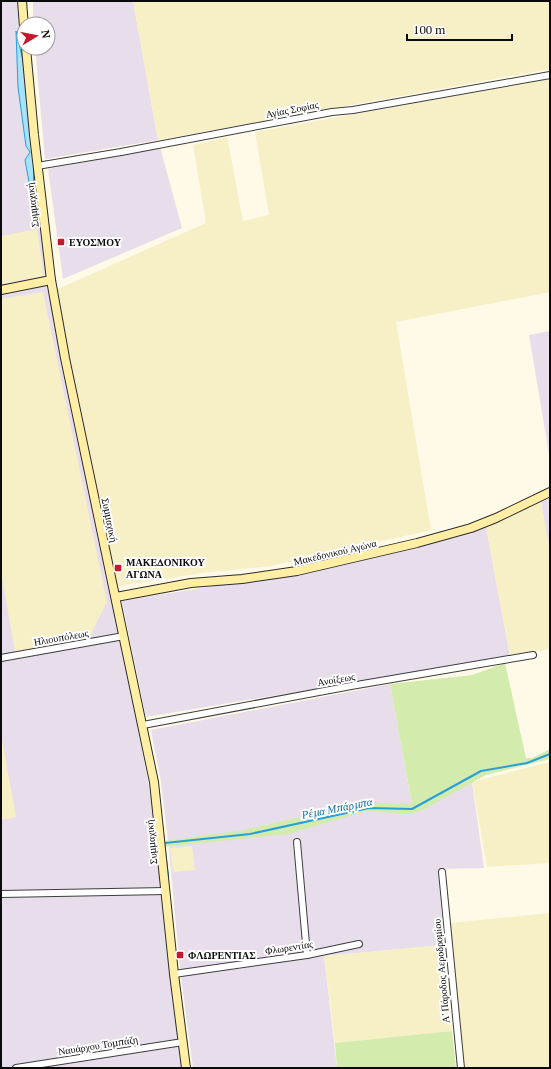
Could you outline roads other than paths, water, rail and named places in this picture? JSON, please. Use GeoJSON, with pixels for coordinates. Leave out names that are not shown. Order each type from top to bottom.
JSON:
{"type":"FeatureCollection","features":[{"type":"Feature","properties":{"kind":"main road"},"geometry":{"type":"LineString","coordinates":[[22,1],[23,16]]}},
{"type":"Feature","properties":{"kind":"main road","name":"Συμμαχική"},"geometry":{"type":"LineString","coordinates":[[27,56],[37,166],[51,280],[65,358],[154,782],[174,974],[186,1068]]}},
{"type":"Feature","properties":{"kind":"main road"},"geometry":{"type":"LineString","coordinates":[[1,290],[51,280]]}},
{"type":"Feature","properties":{"kind":"main road","name":"Μακεδονικού Αγώνα"},"geometry":{"type":"LineString","coordinates":[[116,597],[191,583],[242,579],[297,571],[416,544],[470,528],[496,518],[550,492]]}},
{"type":"Feature","properties":{"kind":"street","name":"Αγίας Σοφίας"},"geometry":{"type":"LineString","coordinates":[[37,166],[121,152],[332,112],[353,110],[550,75]]}},
{"type":"Feature","properties":{"kind":"street","name":"Ηλιουπόλεως"},"geometry":{"type":"LineString","coordinates":[[1,658],[124,636]]}},
{"type":"Feature","properties":{"kind":"street","name":"Ανοίξεως"},"geometry":{"type":"LineString","coordinates":[[143,725],[343,687],[533,655]]}},
{"type":"Feature","properties":{"kind":"street"},"geometry":{"type":"LineString","coordinates":[[297,842],[307,954]]}},
{"type":"Feature","properties":{"kind":"street","name":"Α' Πάροδος Αεροδρομίου"},"geometry":{"type":"LineString","coordinates":[[442,872],[460,1068]]}},
{"type":"Feature","properties":{"kind":"street"},"geometry":{"type":"LineString","coordinates":[[1,894],[166,891]]}},
{"type":"Feature","properties":{"kind":"street","name":"Φλωρεντίας"},"geometry":{"type":"LineString","coordinates":[[174,974],[307,954],[359,944]]}},
{"type":"Feature","properties":{"kind":"street","name":"Ναυάρχου Τομπάζη"},"geometry":{"type":"LineString","coordinates":[[16,1068],[183,1042]]}},
{"type":"Feature","properties":{"kind":"water"},"geometry":{"type":"Polygon","coordinates":[[[17,56],[22,56],[31,94],[34,151],[33,204],[25,160],[30,152],[26,146],[18,87],[17,56]]]}},
{"type":"Feature","properties":{"kind":"waterway","name":"Ρέμα Μπάρμπα"},"geometry":{"type":"LineString","coordinates":[[165,843],[250,834],[369,808],[412,809],[481,771],[527,763],[550,754]]}},
{"type":"Feature","properties":{"kind":"waterway"},"geometry":{"type":"LineString","coordinates":[[162,825],[168,876]]}},
{"type":"Feature","properties":{"kind":"place","name":"ΕΥΟΣΜΟΥ"},"geometry":{"type":"Point","coordinates":[61,242]}},
{"type":"Feature","properties":{"kind":"place","name":"ΜΑΚΕΔΟΝΙΚΟΥ ΑΓΩΝΑ"},"geometry":{"type":"Point","coordinates":[118,568]}},
{"type":"Feature","properties":{"kind":"place","name":"ΦΛΩΡΕΝΤΙΑΣ"},"geometry":{"type":"Point","coordinates":[180,955]}}]}
